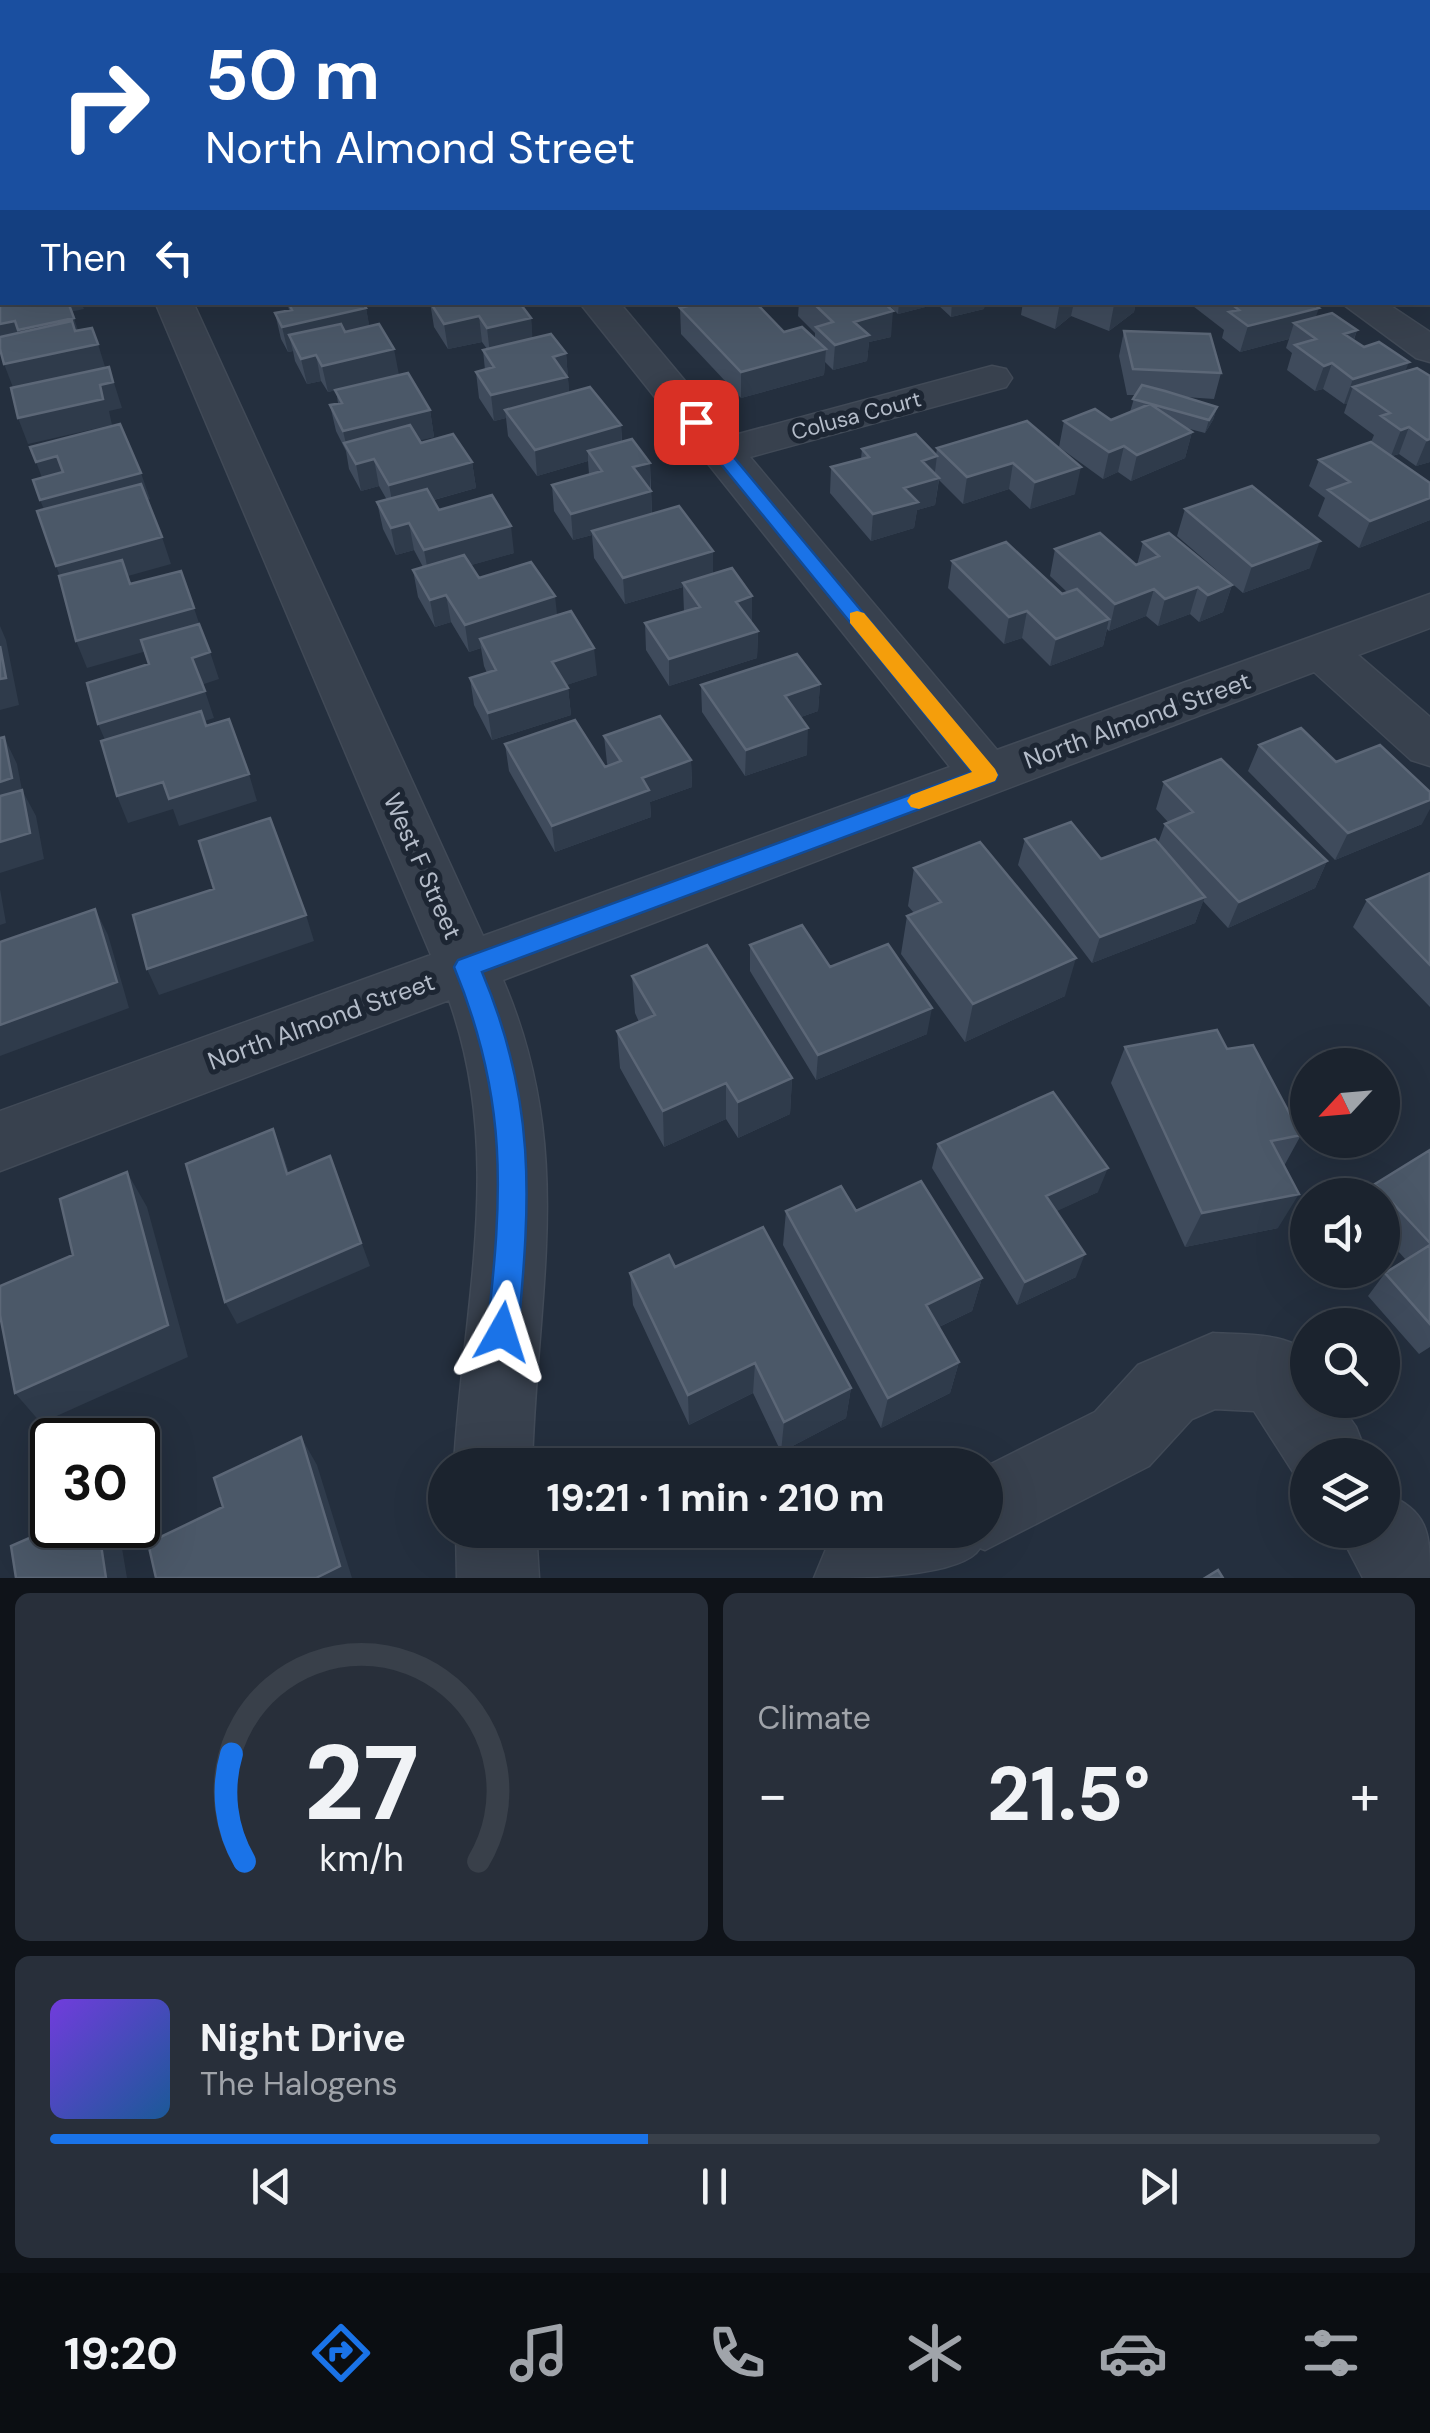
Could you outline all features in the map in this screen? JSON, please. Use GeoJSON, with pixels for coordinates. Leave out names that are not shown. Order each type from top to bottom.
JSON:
{"type":"FeatureCollection","features":[{"type":"Feature","properties":{"kind":"street","name":"West F Street"},"geometry":{"type":"LineString","coordinates":[[175,305],[467,967],[498,1053],[512,1128],[514,1220],[494,1406],[493,1448]]}},
{"type":"Feature","properties":{"kind":"street"},"geometry":{"type":"LineString","coordinates":[[600,305],[987,775]]}},
{"type":"Feature","properties":{"kind":"street"},"geometry":{"type":"LineString","coordinates":[[1363,305],[1430,350]]}},
{"type":"Feature","properties":{"kind":"street","name":"Colusa Court"},"geometry":{"type":"LineString","coordinates":[[720,452],[992,378]]}},
{"type":"Feature","properties":{"kind":"street","name":"North Almond Street"},"geometry":{"type":"LineString","coordinates":[[0,1141],[1430,610]]}},
{"type":"Feature","properties":{"kind":"street"},"geometry":{"type":"LineString","coordinates":[[1322,651],[1430,746]]}},
{"type":"Feature","properties":{"kind":"street"},"geometry":{"type":"LineString","coordinates":[[1003,1501],[1122,1439],[1165,1392],[1213,1371],[1274,1374],[1317,1438]]}},
{"type":"Feature","properties":{"kind":"street"},"geometry":{"type":"LineString","coordinates":[[497,1548],[498,1578]]}},
{"type":"Feature","properties":{"kind":"street"},"geometry":{"type":"LineString","coordinates":[[856,1578],[914,1548]]}},
{"type":"Feature","properties":{"kind":"street"},"geometry":{"type":"LineString","coordinates":[[1391,1548],[1412,1578]]}},
{"type":"Feature","properties":{"kind":"building"},"geometry":{"type":"Polygon","coordinates":[[[0,305],[69,305],[74,318],[18,330],[15,321],[0,324],[0,305]]]}},
{"type":"Feature","properties":{"kind":"building"},"geometry":{"type":"Polygon","coordinates":[[[290,305],[366,308],[282,327],[275,313],[292,310],[290,305]]]}},
{"type":"Feature","properties":{"kind":"building"},"geometry":{"type":"Polygon","coordinates":[[[432,305],[521,305],[531,318],[487,328],[479,316],[444,324],[432,305]]]}},
{"type":"Feature","properties":{"kind":"building"},"geometry":{"type":"Polygon","coordinates":[[[758,305],[784,332],[802,327],[826,349],[741,372],[680,308],[758,305]]]}},
{"type":"Feature","properties":{"kind":"building"},"geometry":{"type":"Polygon","coordinates":[[[815,305],[886,305],[893,311],[854,322],[869,335],[835,345],[816,327],[833,322],[815,305]]]}},
{"type":"Feature","properties":{"kind":"building"},"geometry":{"type":"Polygon","coordinates":[[[1233,305],[1319,308],[1248,326],[1229,312],[1239,310],[1233,305]]]}},
{"type":"Feature","properties":{"kind":"building"},"geometry":{"type":"Polygon","coordinates":[[[1332,313],[1357,330],[1344,334],[1364,347],[1379,342],[1409,362],[1353,379],[1332,363],[1324,366],[1295,345],[1316,339],[1294,323],[1332,313]]]}},
{"type":"Feature","properties":{"kind":"building"},"geometry":{"type":"Polygon","coordinates":[[[72,321],[75,331],[92,328],[98,344],[4,364],[0,337],[72,321]]]}},
{"type":"Feature","properties":{"kind":"building"},"geometry":{"type":"Polygon","coordinates":[[[341,324],[345,332],[379,324],[394,349],[322,366],[316,355],[301,359],[289,335],[341,324]]]}},
{"type":"Feature","properties":{"kind":"building"},"geometry":{"type":"Polygon","coordinates":[[[1124,331],[1210,334],[1221,373],[1133,369],[1124,331]]]}},
{"type":"Feature","properties":{"kind":"building"},"geometry":{"type":"Polygon","coordinates":[[[551,334],[566,353],[553,357],[567,377],[491,395],[476,372],[494,367],[483,350],[551,334]]]}},
{"type":"Feature","properties":{"kind":"building"},"geometry":{"type":"Polygon","coordinates":[[[109,367],[113,382],[100,385],[103,399],[18,418],[11,388],[109,367]]]}},
{"type":"Feature","properties":{"kind":"building"},"geometry":{"type":"Polygon","coordinates":[[[1417,368],[1430,376],[1427,440],[1409,427],[1401,430],[1381,416],[1390,413],[1353,387],[1417,368]]]}},
{"type":"Feature","properties":{"kind":"building"},"geometry":{"type":"Polygon","coordinates":[[[408,373],[430,410],[343,431],[330,405],[342,403],[335,390],[408,373]]]}},
{"type":"Feature","properties":{"kind":"building"},"geometry":{"type":"Polygon","coordinates":[[[1142,385],[1217,407],[1209,420],[1133,399],[1142,385]]]}},
{"type":"Feature","properties":{"kind":"building"},"geometry":{"type":"Polygon","coordinates":[[[590,387],[621,425],[535,450],[505,410],[590,387]]]}},
{"type":"Feature","properties":{"kind":"building"},"geometry":{"type":"Polygon","coordinates":[[[1150,404],[1192,432],[1137,455],[1124,446],[1109,452],[1064,421],[1095,409],[1111,420],[1150,404]]]}},
{"type":"Feature","properties":{"kind":"building"},"geometry":{"type":"Polygon","coordinates":[[[1027,421],[1081,467],[1035,482],[1013,463],[967,477],[937,448],[1027,421]]]}},
{"type":"Feature","properties":{"kind":"building"},"geometry":{"type":"Polygon","coordinates":[[[120,424],[141,473],[40,500],[33,480],[63,472],[57,456],[36,462],[30,447],[120,424]]]}},
{"type":"Feature","properties":{"kind":"building"},"geometry":{"type":"Polygon","coordinates":[[[410,425],[421,443],[453,434],[472,462],[389,485],[374,459],[356,464],[344,443],[410,425]]]}},
{"type":"Feature","properties":{"kind":"building"},"geometry":{"type":"Polygon","coordinates":[[[916,434],[937,456],[922,461],[939,478],[904,488],[918,502],[873,514],[831,467],[869,457],[862,449],[916,434]]]}},
{"type":"Feature","properties":{"kind":"building"},"geometry":{"type":"Polygon","coordinates":[[[632,439],[650,463],[633,467],[651,491],[571,514],[552,485],[602,471],[588,451],[632,439]]]}},
{"type":"Feature","properties":{"kind":"building"},"geometry":{"type":"Polygon","coordinates":[[[1371,442],[1430,483],[1430,498],[1370,521],[1328,490],[1350,482],[1319,460],[1371,442]]]}},
{"type":"Feature","properties":{"kind":"building"},"geometry":{"type":"Polygon","coordinates":[[[141,484],[162,537],[56,566],[37,511],[141,484]]]}},
{"type":"Feature","properties":{"kind":"building"},"geometry":{"type":"Polygon","coordinates":[[[1252,486],[1320,541],[1252,566],[1185,509],[1252,486]]]}},
{"type":"Feature","properties":{"kind":"building"},"geometry":{"type":"Polygon","coordinates":[[[427,489],[439,510],[492,495],[511,526],[424,550],[409,523],[391,528],[377,502],[427,489]]]}},
{"type":"Feature","properties":{"kind":"building"},"geometry":{"type":"Polygon","coordinates":[[[679,506],[713,551],[623,578],[592,531],[679,506]]]}},
{"type":"Feature","properties":{"kind":"building"},"geometry":{"type":"Polygon","coordinates":[[[1100,533],[1136,565],[1159,556],[1143,542],[1169,533],[1232,585],[1208,595],[1198,587],[1165,599],[1154,589],[1115,604],[1055,549],[1100,533]]]}},
{"type":"Feature","properties":{"kind":"building"},"geometry":{"type":"Polygon","coordinates":[[[1006,542],[1062,594],[1077,589],[1109,619],[1056,639],[1027,611],[1009,617],[952,561],[1006,542]]]}},
{"type":"Feature","properties":{"kind":"building"},"geometry":{"type":"Polygon","coordinates":[[[464,555],[479,578],[531,562],[555,596],[465,625],[446,595],[430,600],[413,570],[464,555]]]}},
{"type":"Feature","properties":{"kind":"building"},"geometry":{"type":"Polygon","coordinates":[[[122,560],[130,584],[181,571],[194,608],[76,641],[59,576],[122,560]]]}},
{"type":"Feature","properties":{"kind":"building"},"geometry":{"type":"Polygon","coordinates":[[[732,568],[752,596],[736,602],[758,631],[669,659],[645,623],[700,607],[683,583],[732,568]]]}},
{"type":"Feature","properties":{"kind":"building"},"geometry":{"type":"Polygon","coordinates":[[[571,611],[594,648],[552,662],[568,688],[488,713],[470,678],[496,670],[480,639],[571,611]]]}},
{"type":"Feature","properties":{"kind":"building"},"geometry":{"type":"Polygon","coordinates":[[[199,624],[210,652],[192,658],[205,691],[98,724],[87,683],[149,664],[141,640],[199,624]]]}},
{"type":"Feature","properties":{"kind":"building"},"geometry":{"type":"Polygon","coordinates":[[[0,646],[6,678],[0,679],[0,646]]]}},
{"type":"Feature","properties":{"kind":"building"},"geometry":{"type":"Polygon","coordinates":[[[797,654],[820,684],[785,696],[808,728],[746,750],[701,685],[797,654]]]}},
{"type":"Feature","properties":{"kind":"building"},"geometry":{"type":"Polygon","coordinates":[[[201,711],[206,726],[229,719],[249,774],[169,799],[163,782],[117,796],[101,741],[201,711]]]}},
{"type":"Feature","properties":{"kind":"building"},"geometry":{"type":"Polygon","coordinates":[[[660,716],[691,760],[642,778],[649,790],[552,826],[505,744],[575,720],[605,767],[621,761],[604,736],[660,716]]]}},
{"type":"Feature","properties":{"kind":"building"},"geometry":{"type":"Polygon","coordinates":[[[1301,728],[1336,762],[1380,745],[1430,792],[1430,800],[1348,833],[1259,745],[1301,728]]]}},
{"type":"Feature","properties":{"kind":"building"},"geometry":{"type":"Polygon","coordinates":[[[4,737],[12,778],[0,782],[0,738],[4,737]]]}},
{"type":"Feature","properties":{"kind":"building"},"geometry":{"type":"Polygon","coordinates":[[[1221,759],[1327,861],[1239,902],[1165,824],[1193,812],[1164,782],[1221,759]]]}},
{"type":"Feature","properties":{"kind":"building"},"geometry":{"type":"Polygon","coordinates":[[[22,790],[30,833],[0,842],[0,796],[22,790]]]}},
{"type":"Feature","properties":{"kind":"building"},"geometry":{"type":"Polygon","coordinates":[[[270,818],[306,915],[147,969],[133,915],[214,889],[199,841],[270,818]]]}},
{"type":"Feature","properties":{"kind":"building"},"geometry":{"type":"Polygon","coordinates":[[[1071,822],[1101,859],[1155,839],[1205,897],[1100,937],[1025,839],[1071,822]]]}},
{"type":"Feature","properties":{"kind":"building"},"geometry":{"type":"Polygon","coordinates":[[[980,842],[1076,958],[973,1004],[907,916],[941,902],[914,868],[980,842]]]}},
{"type":"Feature","properties":{"kind":"building"},"geometry":{"type":"Polygon","coordinates":[[[1430,873],[1430,965],[1367,900],[1430,873]]]}},
{"type":"Feature","properties":{"kind":"building"},"geometry":{"type":"Polygon","coordinates":[[[95,909],[117,982],[0,1025],[0,942],[95,909]]]}},
{"type":"Feature","properties":{"kind":"building"},"geometry":{"type":"Polygon","coordinates":[[[802,925],[830,967],[888,944],[932,1008],[818,1055],[750,945],[802,925]]]}},
{"type":"Feature","properties":{"kind":"building"},"geometry":{"type":"Polygon","coordinates":[[[707,945],[792,1078],[738,1102],[726,1083],[663,1111],[617,1031],[655,1015],[632,976],[707,945]]]}},
{"type":"Feature","properties":{"kind":"building"},"geometry":{"type":"Polygon","coordinates":[[[1217,1030],[1227,1049],[1253,1045],[1290,1114],[1290,1137],[1271,1141],[1291,1178],[1290,1196],[1202,1213],[1125,1047],[1217,1030]]]}},
{"type":"Feature","properties":{"kind":"building"},"geometry":{"type":"Polygon","coordinates":[[[1053,1092],[1108,1168],[1046,1196],[1085,1254],[1025,1282],[938,1144],[1053,1092]]]}},
{"type":"Feature","properties":{"kind":"building"},"geometry":{"type":"Polygon","coordinates":[[[273,1129],[287,1174],[330,1156],[361,1243],[225,1302],[186,1164],[273,1129]]]}},
{"type":"Feature","properties":{"kind":"building"},"geometry":{"type":"Polygon","coordinates":[[[1430,1150],[1430,1243],[1400,1211],[1400,1178],[1385,1178],[1430,1150]]]}},
{"type":"Feature","properties":{"kind":"building"},"geometry":{"type":"Polygon","coordinates":[[[127,1172],[168,1325],[15,1393],[0,1315],[0,1286],[73,1255],[60,1199],[127,1172]]]}},
{"type":"Feature","properties":{"kind":"building"},"geometry":{"type":"Polygon","coordinates":[[[921,1181],[982,1278],[926,1305],[959,1362],[888,1398],[786,1211],[841,1186],[856,1211],[921,1181]]]}},
{"type":"Feature","properties":{"kind":"building"},"geometry":{"type":"Polygon","coordinates":[[[763,1227],[851,1388],[784,1422],[755,1363],[688,1395],[630,1273],[669,1255],[675,1267],[763,1227]]]}},
{"type":"Feature","properties":{"kind":"building"},"geometry":{"type":"Polygon","coordinates":[[[1430,1245],[1430,1324],[1398,1288],[1400,1264],[1430,1245]]]}},
{"type":"Feature","properties":{"kind":"building"},"geometry":{"type":"Polygon","coordinates":[[[301,1437],[340,1566],[316,1578],[156,1578],[149,1548],[160,1548],[160,1537],[223,1507],[214,1478],[301,1437]]]}},
{"type":"Feature","properties":{"kind":"building"},"geometry":{"type":"Polygon","coordinates":[[[30,1538],[30,1548],[101,1548],[106,1578],[16,1578],[11,1546],[30,1538]]]}},
{"type":"Feature","properties":{"kind":"building"},"geometry":{"type":"Polygon","coordinates":[[[1218,1570],[1223,1578],[1205,1578],[1218,1570]]]}},
{"type":"Feature","properties":{"kind":"slow traffic"},"geometry":{"type":"LineString","coordinates":[[857,618],[987,775],[919,801]]}},
{"type":"Feature","properties":{"kind":"route"},"geometry":{"type":"LineString","coordinates":[[502,1332],[514,1220],[512,1128],[488,1016],[467,967],[987,775],[696,422]]}}]}
